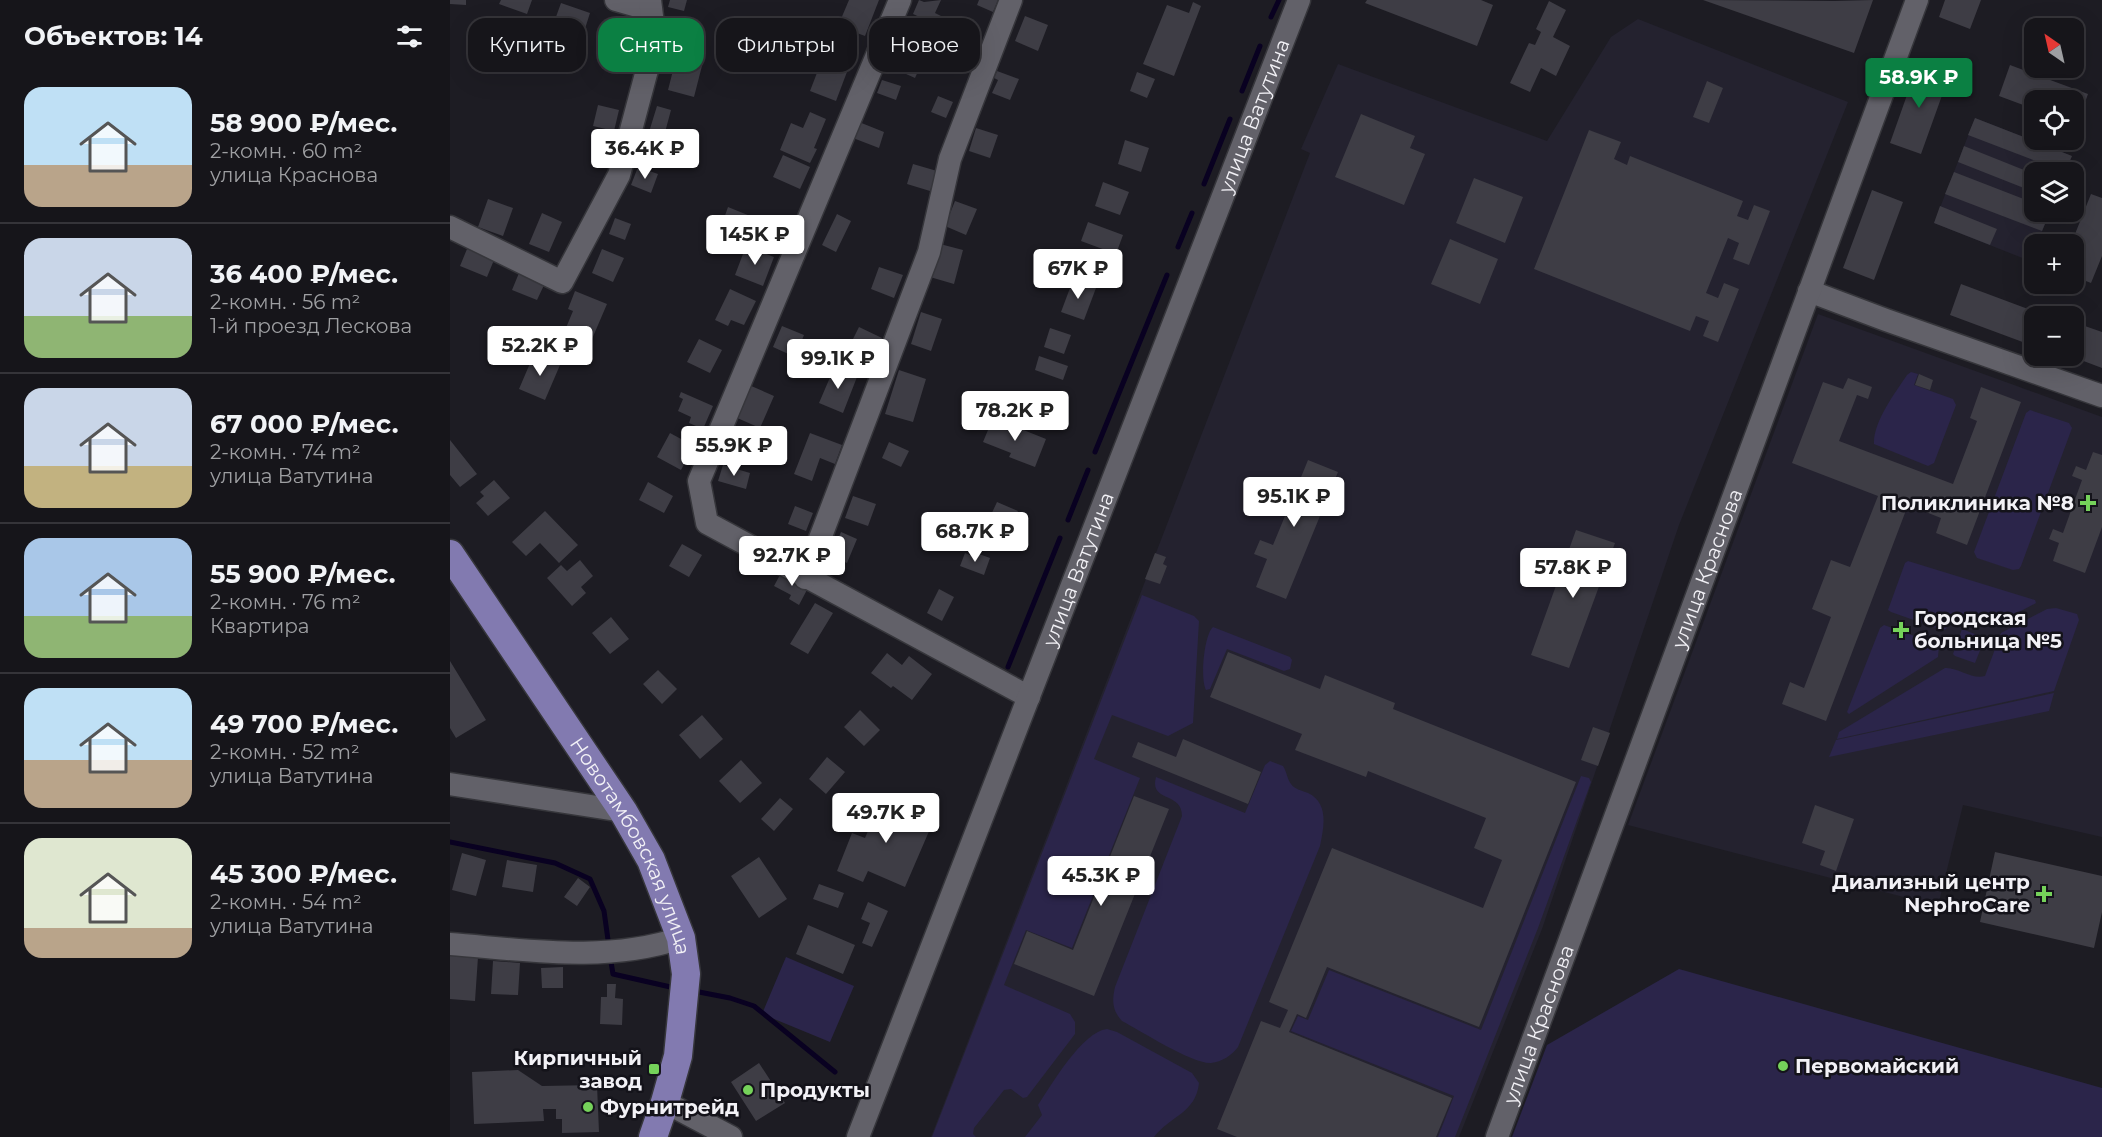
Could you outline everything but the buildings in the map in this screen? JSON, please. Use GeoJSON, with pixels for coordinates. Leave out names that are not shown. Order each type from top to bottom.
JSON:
{"type":"FeatureCollection","features":[{"type":"Feature","properties":{"kind":"main road","name":"Новотамбовская улица"},"geometry":{"type":"LineString","coordinates":[[450,554],[623,811],[651,860],[681,938],[686,974],[678,1056],[653,1137]]}},
{"type":"Feature","properties":{"kind":"street"},"geometry":{"type":"LineString","coordinates":[[450,227],[562,282],[619,175],[655,40],[651,5],[616,0]]}},
{"type":"Feature","properties":{"kind":"street"},"geometry":{"type":"LineString","coordinates":[[900,0],[699,481],[707,524],[1029,697]]}},
{"type":"Feature","properties":{"kind":"street"},"geometry":{"type":"LineString","coordinates":[[805,578],[929,252],[950,159],[1011,0]]}},
{"type":"Feature","properties":{"kind":"street","name":"улица Ватутина"},"geometry":{"type":"LineString","coordinates":[[858,1137],[1299,0]]}},
{"type":"Feature","properties":{"kind":"street","name":"улица Краснова"},"geometry":{"type":"LineString","coordinates":[[1497,1137],[1917,0]]}},
{"type":"Feature","properties":{"kind":"street"},"geometry":{"type":"LineString","coordinates":[[1809,291],[2102,396]]}},
{"type":"Feature","properties":{"kind":"street"},"geometry":{"type":"LineString","coordinates":[[450,784],[623,811]]}},
{"type":"Feature","properties":{"kind":"street"},"geometry":{"type":"LineString","coordinates":[[450,944],[551,952],[606,953],[660,945],[681,938]]}},
{"type":"Feature","properties":{"kind":"street"},"geometry":{"type":"LineString","coordinates":[[665,1102],[731,1137]]}},
{"type":"Feature","properties":{"kind":"shaded area"},"geometry":{"type":"Polygon","coordinates":[[[1638,19],[1848,102],[1679,525],[1542,929],[1459,1137],[931,1137],[1310,153],[1301,149],[1338,64],[1547,141],[1611,37],[1638,19]]]}},
{"type":"Feature","properties":{"kind":"shaded area"},"geometry":{"type":"Polygon","coordinates":[[[1975,118],[2024,137],[2024,150],[2057,150],[2072,156],[2069,162],[2024,162],[2024,222],[2046,222],[2041,234],[2024,234],[2024,259],[1934,223],[1975,118]]]}},
{"type":"Feature","properties":{"kind":"shaded area","name":"Городская больница №5"},"geometry":{"type":"Polygon","coordinates":[[[1818,314],[2102,417],[2102,837],[1963,805],[1938,906],[1628,825],[1818,314]]]}},
{"type":"Feature","properties":{"kind":"shaded area"},"geometry":{"type":"Polygon","coordinates":[[[1911,372],[1918,374],[1914,385],[1953,399],[1956,405],[1934,463],[1928,466],[1874,444],[1881,417],[1911,372]]]}},
{"type":"Feature","properties":{"kind":"shaded area"},"geometry":{"type":"Polygon","coordinates":[[[2030,410],[2069,423],[2072,428],[2021,566],[2013,570],[1977,558],[1974,552],[2026,413],[2030,410]]]}},
{"type":"Feature","properties":{"kind":"shaded area"},"geometry":{"type":"Polygon","coordinates":[[[1908,561],[2035,600],[2036,603],[1993,626],[1960,615],[1952,617],[1946,629],[1942,630],[1888,610],[1905,563],[1908,561]]]}},
{"type":"Feature","properties":{"kind":"shaded area"},"geometry":{"type":"Polygon","coordinates":[[[1142,595],[1194,616],[1199,621],[1193,723],[1168,736],[1112,715],[1094,759],[1140,778],[1072,948],[1026,930],[1004,985],[1070,1014],[1075,1022],[1075,1034],[1027,1097],[1023,1098],[1011,1089],[1004,1090],[974,1128],[973,1134],[976,1137],[932,1137],[1142,595]]]}},
{"type":"Feature","properties":{"kind":"shaded area"},"geometry":{"type":"Polygon","coordinates":[[[2056,608],[2077,614],[2079,620],[2054,691],[1837,739],[1839,732],[1945,668],[1980,677],[1985,676],[2001,633],[2047,609],[2056,608]]]}},
{"type":"Feature","properties":{"kind":"shaded area"},"geometry":{"type":"Polygon","coordinates":[[[1884,625],[1939,645],[1938,657],[1849,714],[1847,712],[1880,628],[1884,625]]]}},
{"type":"Feature","properties":{"kind":"shaded area"},"geometry":{"type":"Polygon","coordinates":[[[1213,627],[1290,657],[1292,660],[1290,669],[1284,671],[1227,649],[1210,689],[1206,690],[1203,677],[1204,657],[1207,639],[1213,627]]]}},
{"type":"Feature","properties":{"kind":"shaded area"},"geometry":{"type":"Polygon","coordinates":[[[1962,629],[1985,638],[1975,663],[1953,654],[1962,629]]]}},
{"type":"Feature","properties":{"kind":"shaded area"},"geometry":{"type":"Polygon","coordinates":[[[2054,693],[2049,711],[1829,757],[1836,740],[2054,693]]]}},
{"type":"Feature","properties":{"kind":"shaded area"},"geometry":{"type":"Polygon","coordinates":[[[1270,761],[1283,766],[1292,786],[1315,797],[1319,803],[1323,816],[1320,846],[1238,1047],[1219,1061],[1202,1062],[1180,1053],[1122,1021],[1114,1005],[1115,987],[1182,816],[1181,808],[1177,803],[1157,791],[1156,777],[1245,813],[1265,765],[1270,761]]]}},
{"type":"Feature","properties":{"kind":"shaded area"},"geometry":{"type":"Polygon","coordinates":[[[1581,776],[1589,778],[1591,782],[1538,928],[1455,1137],[1438,1137],[1454,1096],[1291,1031],[1298,1016],[1308,1020],[1329,970],[1481,1030],[1581,776]]]}},
{"type":"Feature","properties":{"kind":"shaded area"},"geometry":{"type":"Polygon","coordinates":[[[786,957],[854,986],[830,1042],[762,1014],[786,957]]]}},
{"type":"Feature","properties":{"kind":"shaded area","name":"Первомайский"},"geometry":{"type":"Polygon","coordinates":[[[1679,969],[2102,1088],[2102,1137],[1512,1137],[1547,1045],[1679,969]]]}},
{"type":"Feature","properties":{"kind":"shaded area"},"geometry":{"type":"Polygon","coordinates":[[[1107,1029],[1117,1032],[1192,1073],[1199,1083],[1197,1093],[1188,1108],[1154,1137],[1025,1137],[1042,1115],[1038,1105],[1068,1060],[1088,1039],[1097,1032],[1107,1029]]]}},
{"type":"Feature","properties":{"kind":"waterway"},"geometry":{"type":"LineString","coordinates":[[1271,17],[1279,0]]}},
{"type":"Feature","properties":{"kind":"waterway"},"geometry":{"type":"LineString","coordinates":[[1242,91],[1260,46]]}},
{"type":"Feature","properties":{"kind":"waterway"},"geometry":{"type":"LineString","coordinates":[[1204,184],[1230,119]]}},
{"type":"Feature","properties":{"kind":"waterway"},"geometry":{"type":"LineString","coordinates":[[1178,247],[1192,213]]}},
{"type":"Feature","properties":{"kind":"waterway"},"geometry":{"type":"LineString","coordinates":[[1095,452],[1167,275]]}},
{"type":"Feature","properties":{"kind":"waterway"},"geometry":{"type":"LineString","coordinates":[[1068,520],[1088,470]]}},
{"type":"Feature","properties":{"kind":"waterway"},"geometry":{"type":"LineString","coordinates":[[1008,667],[1060,538]]}},
{"type":"Feature","properties":{"kind":"waterway"},"geometry":{"type":"LineString","coordinates":[[450,842],[555,863],[590,879],[604,911],[609,947]]}},
{"type":"Feature","properties":{"kind":"waterway"},"geometry":{"type":"LineString","coordinates":[[610,956],[613,974],[675,988]]}},
{"type":"Feature","properties":{"kind":"waterway"},"geometry":{"type":"LineString","coordinates":[[699,992],[730,998],[754,1006],[835,1072]]}},
{"type":"Feature","properties":{"kind":"place","name":"Поликлиника №8"},"geometry":{"type":"Point","coordinates":[2088,503]}},
{"type":"Feature","properties":{"kind":"place","name":"Городская больница №5"},"geometry":{"type":"Point","coordinates":[1901,630]}},
{"type":"Feature","properties":{"kind":"place","name":"Диализный центр NephroCare"},"geometry":{"type":"Point","coordinates":[2044,894]}},
{"type":"Feature","properties":{"kind":"place","name":"Первомайский"},"geometry":{"type":"Point","coordinates":[1783,1066]}},
{"type":"Feature","properties":{"kind":"place","name":"Кирпичный завод"},"geometry":{"type":"Point","coordinates":[654,1069]}},
{"type":"Feature","properties":{"kind":"place","name":"Продукты"},"geometry":{"type":"Point","coordinates":[748,1090]}},
{"type":"Feature","properties":{"kind":"place","name":"Фурнитрейд"},"geometry":{"type":"Point","coordinates":[588,1107]}}]}
